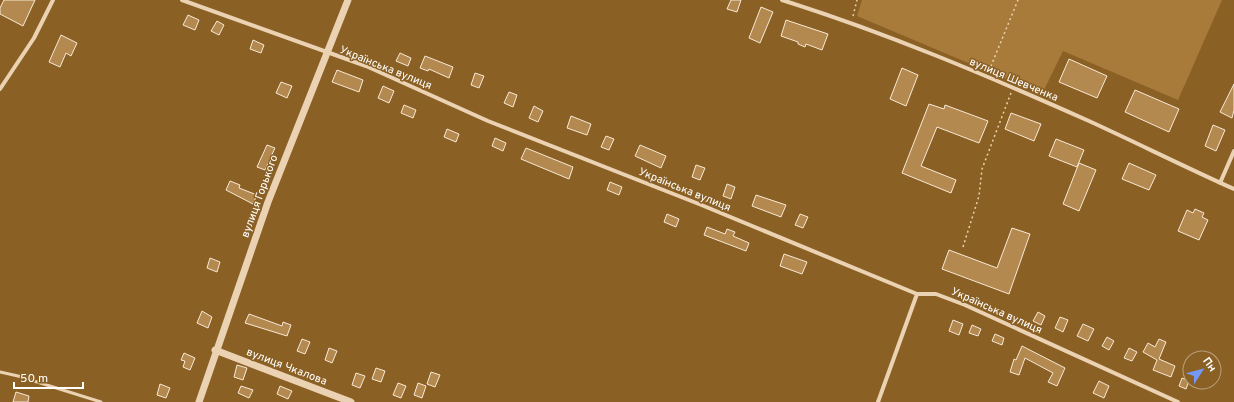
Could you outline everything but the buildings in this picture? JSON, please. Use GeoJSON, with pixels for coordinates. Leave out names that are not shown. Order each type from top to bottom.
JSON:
{"type":"FeatureCollection","features":[{"type":"Feature","properties":{"kind":"street"},"geometry":{"type":"LineString","coordinates":[[0,89],[34,38],[54,0]]}},
{"type":"Feature","properties":{"kind":"street","name":"Українська вулиця"},"geometry":{"type":"LineString","coordinates":[[182,0],[366,66],[488,121],[699,204],[917,294],[936,294],[965,305],[1178,402]]}},
{"type":"Feature","properties":{"kind":"street","name":"вулиця Горького"},"geometry":{"type":"LineString","coordinates":[[199,402],[268,202],[326,52],[348,0]]}},
{"type":"Feature","properties":{"kind":"street","name":"вулиця Шевченка"},"geometry":{"type":"LineString","coordinates":[[782,0],[851,22],[987,77],[1089,121],[1234,189]]}},
{"type":"Feature","properties":{"kind":"street"},"geometry":{"type":"LineString","coordinates":[[1220,183],[1234,151]]}},
{"type":"Feature","properties":{"kind":"street"},"geometry":{"type":"LineString","coordinates":[[878,402],[917,294]]}},
{"type":"Feature","properties":{"kind":"street","name":"вулиця Чкалова"},"geometry":{"type":"LineString","coordinates":[[216,350],[351,402]]}},
{"type":"Feature","properties":{"kind":"lane"},"geometry":{"type":"LineString","coordinates":[[0,372],[18,376],[101,402]]}},
{"type":"Feature","properties":{"kind":"path"},"geometry":{"type":"LineString","coordinates":[[851,22],[857,0]]}},
{"type":"Feature","properties":{"kind":"path"},"geometry":{"type":"LineString","coordinates":[[987,77],[1018,0]]}},
{"type":"Feature","properties":{"kind":"path"},"geometry":{"type":"LineString","coordinates":[[963,247],[979,196],[982,169],[1013,88]]}},
{"type":"Feature","properties":{"kind":"shaded area"},"geometry":{"type":"Polygon","coordinates":[[[862,0],[1222,0],[1178,100],[1063,51],[1042,94],[857,16],[862,0]]]}}]}
